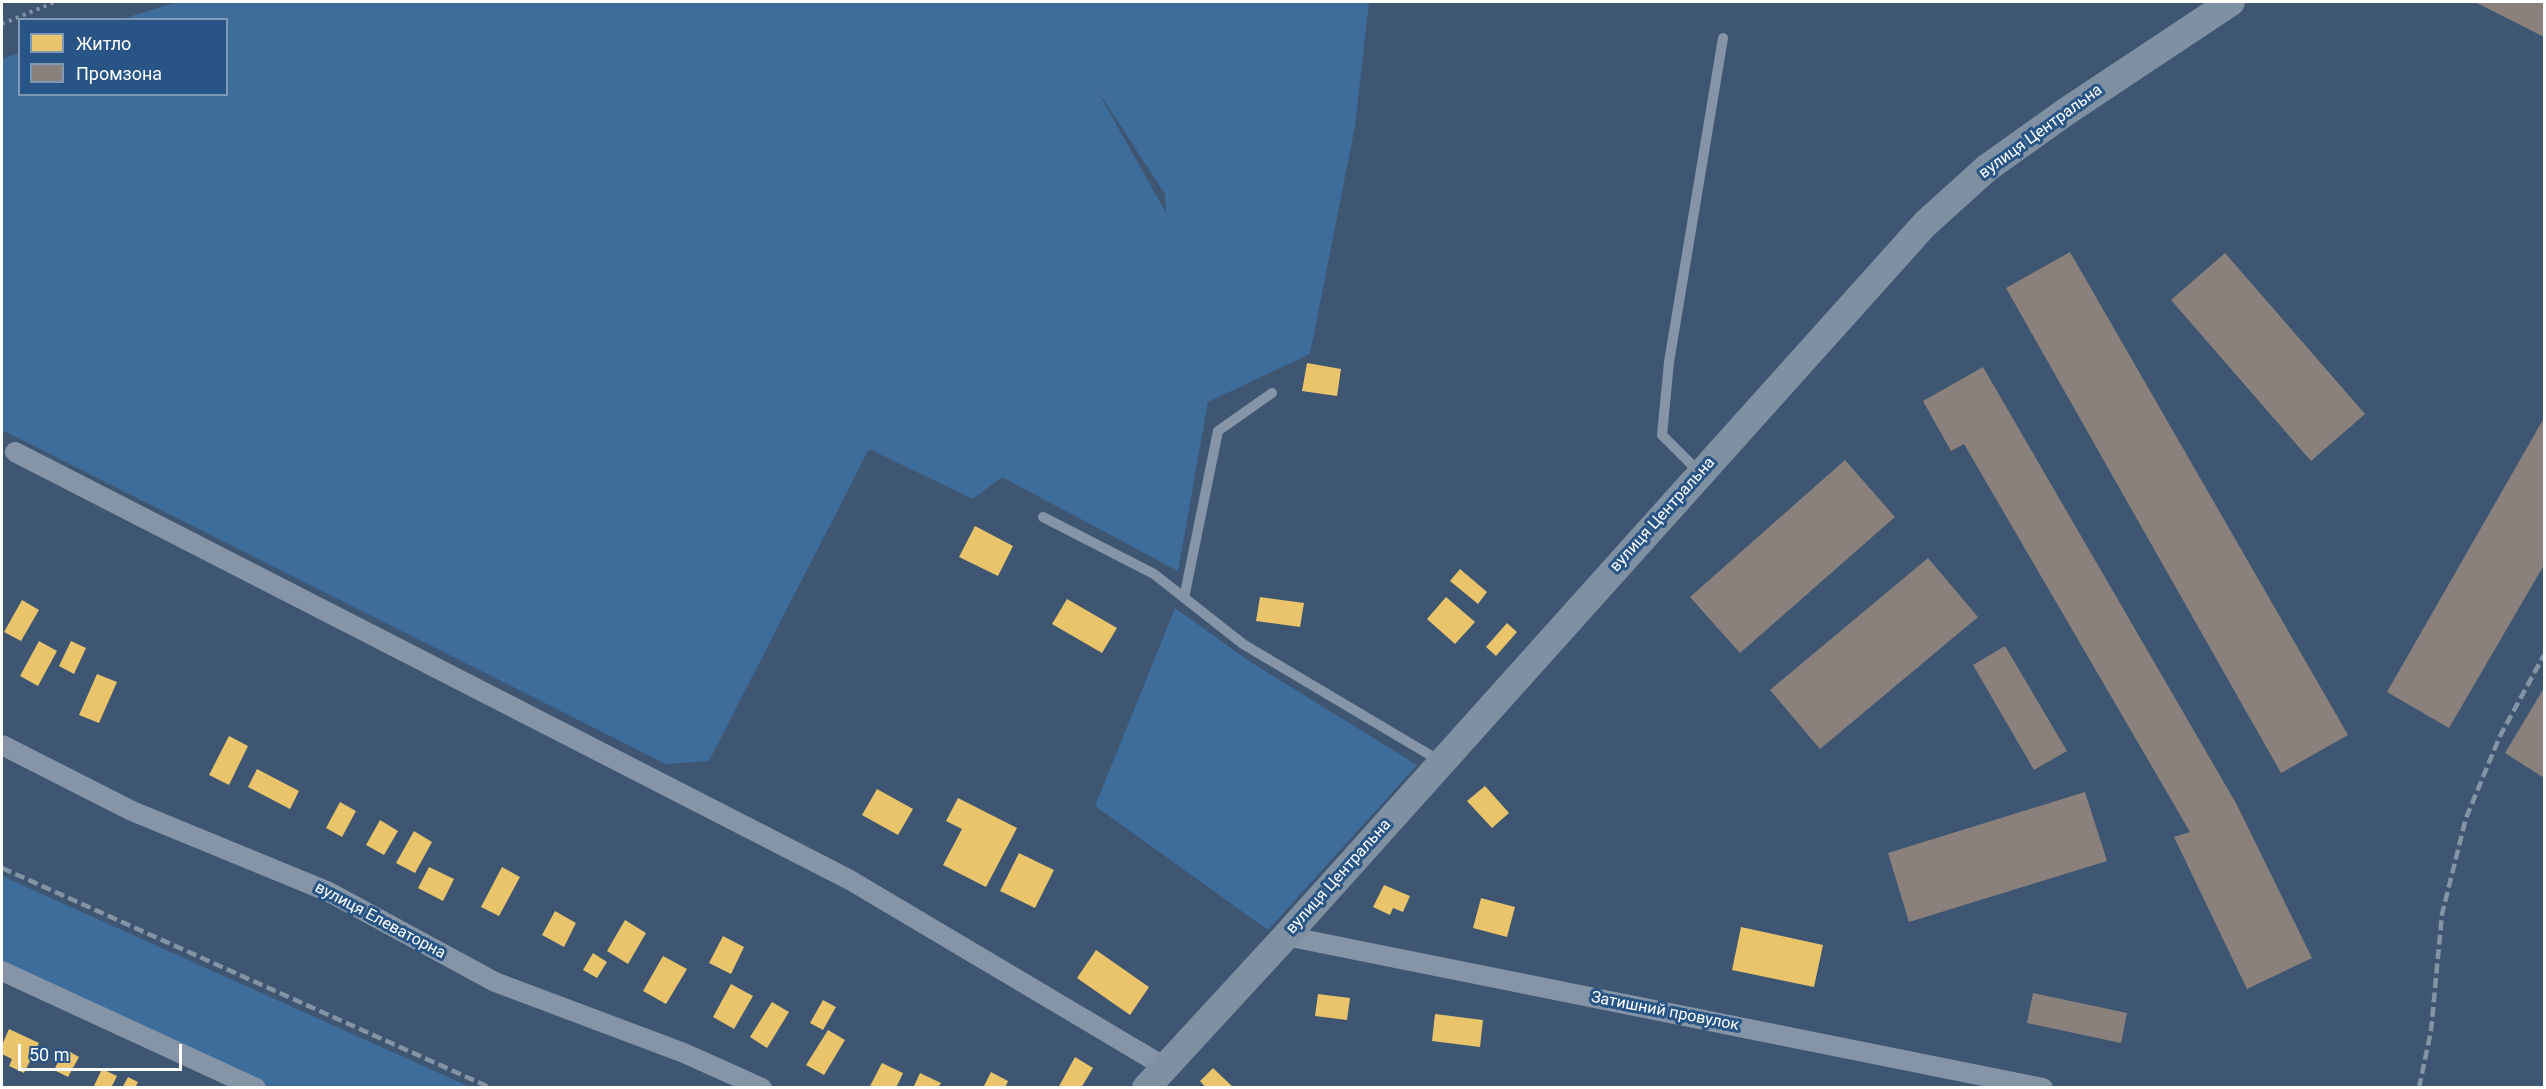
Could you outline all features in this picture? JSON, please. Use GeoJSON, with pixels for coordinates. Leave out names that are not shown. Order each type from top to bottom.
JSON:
{"type":"FeatureCollection","features":[{"type":"Feature","properties":{"kind":"main road","name":"вулиця Центральна"},"geometry":{"type":"LineString","coordinates":[[1156,1077],[1286,936],[1925,224],[1987,168],[2067,111],[2231,2]]}},
{"type":"Feature","properties":{"kind":"street"},"geometry":{"type":"LineString","coordinates":[[15,452],[850,880],[1156,1077]]}},
{"type":"Feature","properties":{"kind":"street","name":"вулиця Елеваторна"},"geometry":{"type":"LineString","coordinates":[[2,745],[132,811],[329,892],[495,982],[684,1053],[762,1088]]}},
{"type":"Feature","properties":{"kind":"street","name":"Затишний провулок"},"geometry":{"type":"LineString","coordinates":[[1286,936],[2043,1088]]}},
{"type":"Feature","properties":{"kind":"street"},"geometry":{"type":"LineString","coordinates":[[2,971],[256,1088]]}},
{"type":"Feature","properties":{"kind":"lane"},"geometry":{"type":"LineString","coordinates":[[1701,473],[1662,435],[1669,362],[1723,38]]}},
{"type":"Feature","properties":{"kind":"lane"},"geometry":{"type":"LineString","coordinates":[[1184,598],[1218,431],[1272,393]]}},
{"type":"Feature","properties":{"kind":"lane"},"geometry":{"type":"LineString","coordinates":[[1043,517],[1154,574],[1244,644],[1442,762]]}},
{"type":"Feature","properties":{"kind":"path"},"geometry":{"type":"LineString","coordinates":[[2,24],[55,2]]}},
{"type":"Feature","properties":{"kind":"shaded area"},"geometry":{"type":"Polygon","coordinates":[[[177,2],[1369,2],[1355,126],[1310,354],[1208,402],[1178,571],[1002,477],[973,499],[869,449],[709,761],[666,764],[2,430],[2,59],[18,53],[18,96],[228,96],[228,18],[125,18],[177,2]],[[1096,88],[1165,211],[1165,194],[1096,88]]]}},
{"type":"Feature","properties":{"kind":"shaded area"},"geometry":{"type":"Polygon","coordinates":[[[1175,608],[1249,661],[1417,765],[1268,930],[1095,806],[1175,608]]]}},
{"type":"Feature","properties":{"kind":"shaded area"},"geometry":{"type":"Polygon","coordinates":[[[2,876],[470,1087],[270,1087],[2,962],[2,876]]]}},
{"type":"Feature","properties":{"kind":"building: Житло"},"geometry":{"type":"Polygon","coordinates":[[[1307,363],[1341,369],[1337,396],[1302,391],[1307,363]]]}},
{"type":"Feature","properties":{"kind":"building: Житло"},"geometry":{"type":"Polygon","coordinates":[[[975,526],[1013,546],[998,576],[959,557],[975,526]]]}},
{"type":"Feature","properties":{"kind":"building: Житло"},"geometry":{"type":"Polygon","coordinates":[[[1460,569],[1487,592],[1478,604],[1450,581],[1460,569]]]}},
{"type":"Feature","properties":{"kind":"building: Житло"},"geometry":{"type":"Polygon","coordinates":[[[1260,597],[1304,603],[1300,627],[1256,621],[1260,597]]]}},
{"type":"Feature","properties":{"kind":"building: Житло"},"geometry":{"type":"Polygon","coordinates":[[[1446,597],[1475,622],[1455,644],[1427,619],[1446,597]]]}},
{"type":"Feature","properties":{"kind":"building: Житло"},"geometry":{"type":"Polygon","coordinates":[[[1067,599],[1117,628],[1102,653],[1052,624],[1067,599]]]}},
{"type":"Feature","properties":{"kind":"building: Житло"},"geometry":{"type":"Polygon","coordinates":[[[22,600],[39,610],[21,641],[4,632],[22,600]]]}},
{"type":"Feature","properties":{"kind":"building: Житло"},"geometry":{"type":"Polygon","coordinates":[[[1507,623],[1517,632],[1496,656],[1486,647],[1507,623]]]}},
{"type":"Feature","properties":{"kind":"building: Житло"},"geometry":{"type":"Polygon","coordinates":[[[39,641],[57,651],[38,686],[20,676],[39,641]]]}},
{"type":"Feature","properties":{"kind":"building: Житло"},"geometry":{"type":"Polygon","coordinates":[[[71,641],[86,648],[74,674],[59,666],[71,641]]]}},
{"type":"Feature","properties":{"kind":"building: Житло"},"geometry":{"type":"Polygon","coordinates":[[[97,674],[117,682],[99,723],[79,715],[97,674]]]}},
{"type":"Feature","properties":{"kind":"building: Житло"},"geometry":{"type":"Polygon","coordinates":[[[229,736],[248,746],[229,785],[209,775],[229,736]]]}},
{"type":"Feature","properties":{"kind":"building: Житло"},"geometry":{"type":"Polygon","coordinates":[[[257,769],[299,791],[290,809],[248,787],[257,769]]]}},
{"type":"Feature","properties":{"kind":"building: Житло"},"geometry":{"type":"Polygon","coordinates":[[[1485,786],[1509,813],[1492,828],[1467,801],[1485,786]]]}},
{"type":"Feature","properties":{"kind":"building: Житло"},"geometry":{"type":"Polygon","coordinates":[[[877,789],[913,809],[898,835],[862,815],[877,789]]]}},
{"type":"Feature","properties":{"kind":"building: Житло"},"geometry":{"type":"Polygon","coordinates":[[[958,798],[1017,828],[986,887],[943,865],[962,829],[946,821],[958,798]]]}},
{"type":"Feature","properties":{"kind":"building: Житло"},"geometry":{"type":"Polygon","coordinates":[[[340,802],[356,811],[342,837],[326,828],[340,802]]]}},
{"type":"Feature","properties":{"kind":"building: Житло"},"geometry":{"type":"Polygon","coordinates":[[[380,820],[398,831],[384,855],[366,845],[380,820]]]}},
{"type":"Feature","properties":{"kind":"building: Житло"},"geometry":{"type":"Polygon","coordinates":[[[414,831],[432,842],[415,873],[396,863],[414,831]]]}},
{"type":"Feature","properties":{"kind":"building: Житло"},"geometry":{"type":"Polygon","coordinates":[[[1019,853],[1054,870],[1035,908],[1000,891],[1019,853]]]}},
{"type":"Feature","properties":{"kind":"building: Житло"},"geometry":{"type":"Polygon","coordinates":[[[429,867],[454,879],[443,901],[418,888],[429,867]]]}},
{"type":"Feature","properties":{"kind":"building: Житло"},"geometry":{"type":"Polygon","coordinates":[[[502,867],[520,877],[499,916],[481,907],[502,867]]]}},
{"type":"Feature","properties":{"kind":"building: Житло"},"geometry":{"type":"Polygon","coordinates":[[[1384,885],[1410,896],[1403,912],[1393,908],[1390,915],[1373,907],[1384,885]]]}},
{"type":"Feature","properties":{"kind":"building: Житло"},"geometry":{"type":"Polygon","coordinates":[[[1481,898],[1515,907],[1507,937],[1473,928],[1481,898]]]}},
{"type":"Feature","properties":{"kind":"building: Житло"},"geometry":{"type":"Polygon","coordinates":[[[555,911],[576,923],[564,947],[542,935],[555,911]]]}},
{"type":"Feature","properties":{"kind":"building: Житло"},"geometry":{"type":"Polygon","coordinates":[[[625,920],[646,933],[628,964],[607,951],[625,920]]]}},
{"type":"Feature","properties":{"kind":"building: Житло"},"geometry":{"type":"Polygon","coordinates":[[[1741,927],[1823,945],[1814,987],[1732,970],[1741,927]]]}},
{"type":"Feature","properties":{"kind":"building: Житло"},"geometry":{"type":"Polygon","coordinates":[[[723,936],[744,947],[731,974],[709,963],[723,936]]]}},
{"type":"Feature","properties":{"kind":"building: Житло"},"geometry":{"type":"Polygon","coordinates":[[[1096,950],[1149,987],[1130,1015],[1077,978],[1096,950]]]}},
{"type":"Feature","properties":{"kind":"building: Житло"},"geometry":{"type":"Polygon","coordinates":[[[593,953],[607,962],[597,978],[583,970],[593,953]]]}},
{"type":"Feature","properties":{"kind":"building: Житло"},"geometry":{"type":"Polygon","coordinates":[[[663,956],[687,969],[666,1004],[643,991],[663,956]]]}},
{"type":"Feature","properties":{"kind":"building: Житло"},"geometry":{"type":"Polygon","coordinates":[[[731,984],[753,996],[734,1029],[713,1017],[731,984]]]}},
{"type":"Feature","properties":{"kind":"building: Житло"},"geometry":{"type":"Polygon","coordinates":[[[1318,994],[1350,998],[1347,1020],[1315,1016],[1318,994]]]}},
{"type":"Feature","properties":{"kind":"building: Житло"},"geometry":{"type":"Polygon","coordinates":[[[823,1000],[836,1007],[823,1030],[810,1023],[823,1000]]]}},
{"type":"Feature","properties":{"kind":"building: Житло"},"geometry":{"type":"Polygon","coordinates":[[[772,1002],[789,1012],[767,1048],[750,1037],[772,1002]]]}},
{"type":"Feature","properties":{"kind":"building: Житло"},"geometry":{"type":"Polygon","coordinates":[[[1435,1014],[1483,1020],[1480,1047],[1432,1041],[1435,1014]]]}},
{"type":"Feature","properties":{"kind":"building: Житло"},"geometry":{"type":"Polygon","coordinates":[[[9,1029],[39,1043],[24,1073],[9,1066],[12,1059],[2,1054],[2,1045],[9,1029]]]}},
{"type":"Feature","properties":{"kind":"building: Житло"},"geometry":{"type":"Polygon","coordinates":[[[828,1030],[845,1040],[824,1075],[806,1065],[828,1030]]]}},
{"type":"Feature","properties":{"kind":"building: Житло"},"geometry":{"type":"Polygon","coordinates":[[[65,1049],[79,1057],[68,1077],[54,1070],[65,1049]]]}},
{"type":"Feature","properties":{"kind":"building: Житло"},"geometry":{"type":"Polygon","coordinates":[[[1075,1057],[1093,1068],[1081,1088],[1058,1088],[1075,1057]]]}},
{"type":"Feature","properties":{"kind":"building: Житло"},"geometry":{"type":"Polygon","coordinates":[[[882,1063],[903,1073],[896,1088],[869,1088],[882,1063]]]}},
{"type":"Feature","properties":{"kind":"building: Житло"},"geometry":{"type":"Polygon","coordinates":[[[1213,1068],[1234,1088],[1206,1088],[1200,1081],[1213,1068]]]}},
{"type":"Feature","properties":{"kind":"building: Житло"},"geometry":{"type":"Polygon","coordinates":[[[102,1069],[117,1076],[111,1088],[93,1088],[102,1069]]]}},
{"type":"Feature","properties":{"kind":"building: Житло"},"geometry":{"type":"Polygon","coordinates":[[[991,1072],[1008,1081],[1005,1088],[983,1088],[991,1072]]]}},
{"type":"Feature","properties":{"kind":"building: Житло"},"geometry":{"type":"Polygon","coordinates":[[[920,1073],[941,1083],[938,1088],[913,1088],[920,1073]]]}},
{"type":"Feature","properties":{"kind":"building: Житло"},"geometry":{"type":"Polygon","coordinates":[[[128,1077],[138,1082],[135,1088],[122,1088],[128,1077]]]}},
{"type":"Feature","properties":{"kind":"building: Промзона"},"geometry":{"type":"Polygon","coordinates":[[[2475,2],[2544,2],[2544,37],[2475,2]]]}},
{"type":"Feature","properties":{"kind":"building: Промзона"},"geometry":{"type":"Polygon","coordinates":[[[2070,252],[2348,735],[2281,773],[2006,288],[2070,252]]]}},
{"type":"Feature","properties":{"kind":"building: Промзона"},"geometry":{"type":"Polygon","coordinates":[[[2225,253],[2365,414],[2311,461],[2171,300],[2225,253]]]}},
{"type":"Feature","properties":{"kind":"building: Промзона"},"geometry":{"type":"Polygon","coordinates":[[[1983,367],[2237,805],[2312,958],[2247,989],[2174,837],[2190,832],[1964,444],[1951,451],[1923,401],[1983,367]]]}},
{"type":"Feature","properties":{"kind":"building: Промзона"},"geometry":{"type":"Polygon","coordinates":[[[2544,418],[2544,565],[2449,728],[2387,692],[2544,418]]]}},
{"type":"Feature","properties":{"kind":"building: Промзона"},"geometry":{"type":"Polygon","coordinates":[[[1845,460],[1895,517],[1740,653],[1690,597],[1845,460]]]}},
{"type":"Feature","properties":{"kind":"building: Промзона"},"geometry":{"type":"Polygon","coordinates":[[[1928,558],[1978,617],[1820,749],[1770,690],[1928,558]]]}},
{"type":"Feature","properties":{"kind":"building: Промзона"},"geometry":{"type":"Polygon","coordinates":[[[2005,646],[2067,751],[2034,770],[1973,665],[2005,646]]]}},
{"type":"Feature","properties":{"kind":"building: Промзона"},"geometry":{"type":"Polygon","coordinates":[[[2544,688],[2544,778],[2505,753],[2544,688]]]}},
{"type":"Feature","properties":{"kind":"building: Промзона"},"geometry":{"type":"Polygon","coordinates":[[[2085,792],[2107,861],[1909,922],[1888,853],[2085,792]]]}},
{"type":"Feature","properties":{"kind":"building: Промзона"},"geometry":{"type":"Polygon","coordinates":[[[2033,993],[2127,1013],[2121,1043],[2027,1023],[2033,993]]]}},
{"type":"Feature","properties":{"kind":"railway"},"geometry":{"type":"LineString","coordinates":[[2419,1088],[2431,1031],[2442,914],[2466,818],[2500,736],[2544,655]]}},
{"type":"Feature","properties":{"kind":"railway"},"geometry":{"type":"LineString","coordinates":[[2,868],[491,1088]]}}]}
